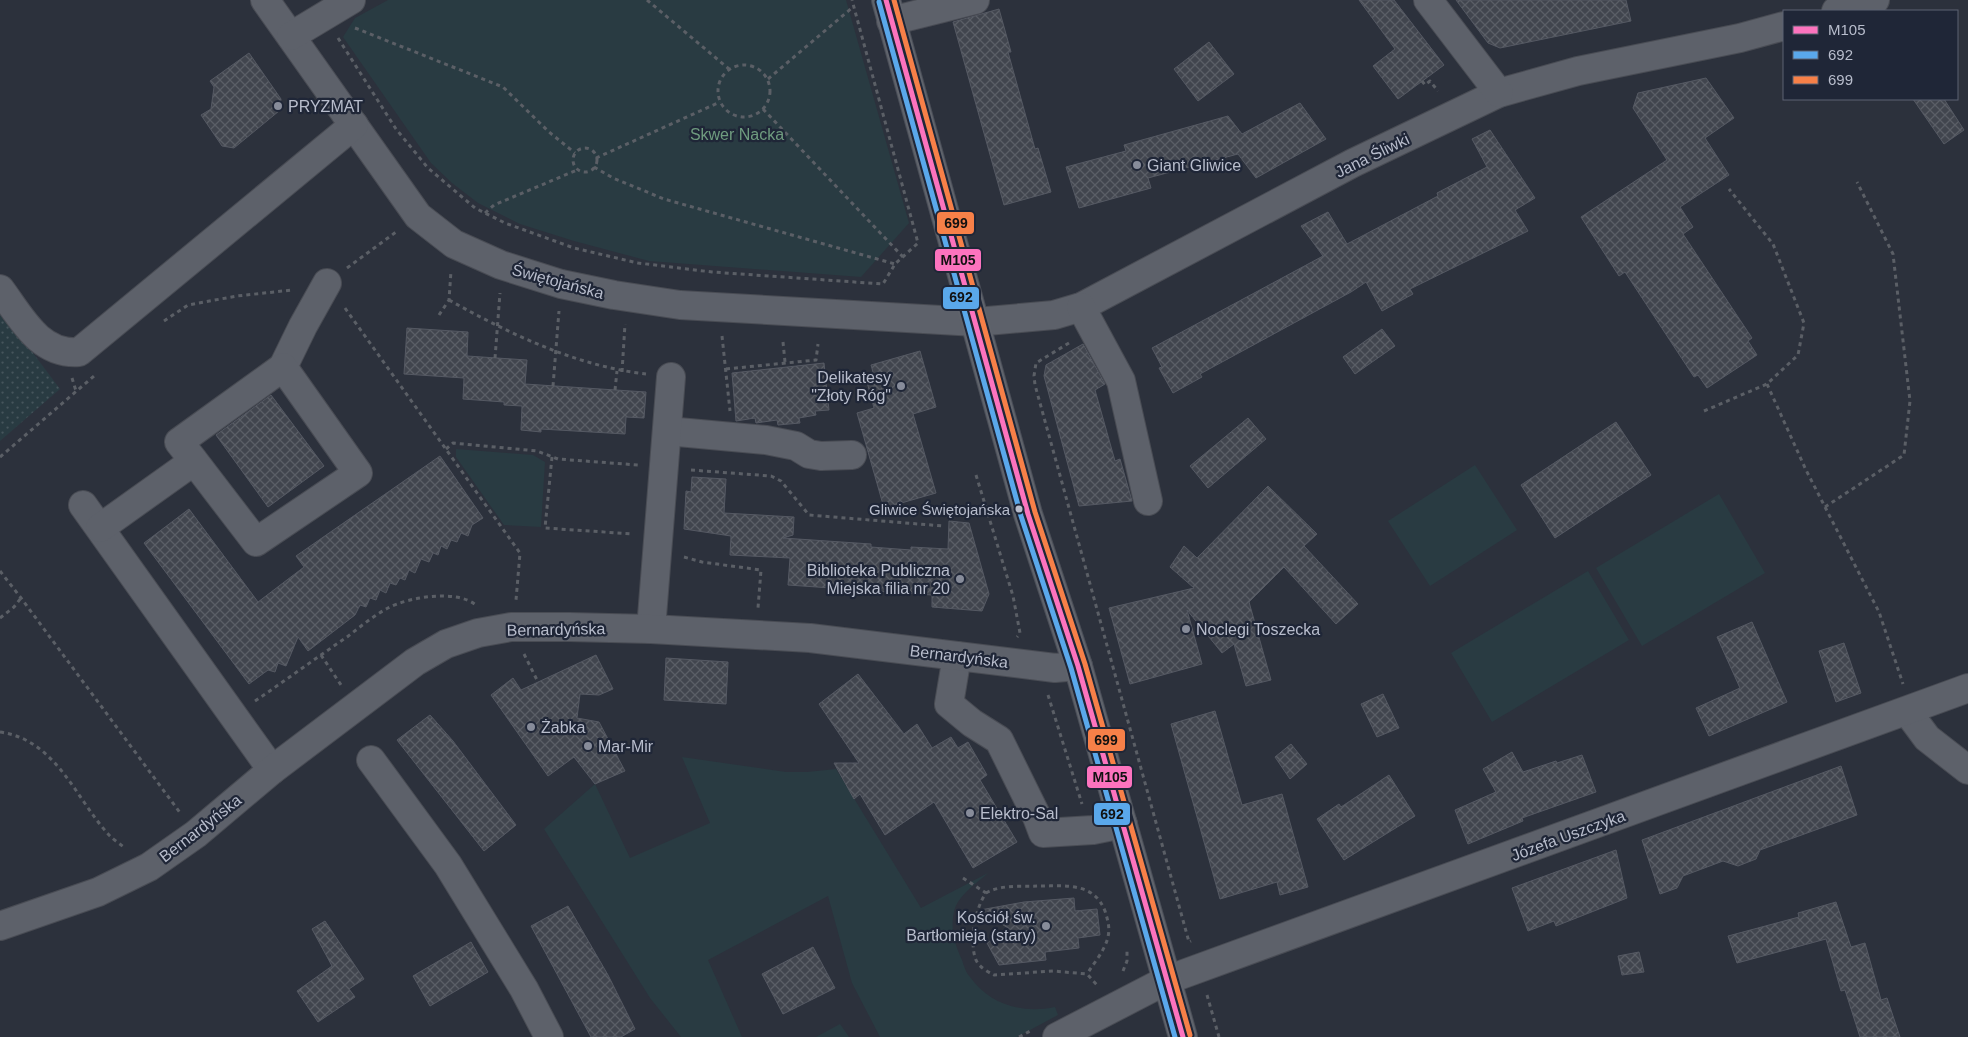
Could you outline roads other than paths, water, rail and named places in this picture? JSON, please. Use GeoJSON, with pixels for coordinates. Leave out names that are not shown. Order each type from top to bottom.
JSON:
{"type":"FeatureCollection","features":[{"type":"Feature","properties":{"kind":"main road"},"geometry":{"type":"LineString","coordinates":[[888,10],[1028,514],[1078,666],[1183,1037]]}},
{"type":"Feature","properties":{"kind":"street","name":"Świętojańska"},"geometry":{"type":"LineString","coordinates":[[265,0],[418,216],[454,244],[501,265],[561,284],[614,296],[680,305],[976,322]]}},
{"type":"Feature","properties":{"kind":"street"},"geometry":{"type":"LineString","coordinates":[[291,36],[351,0]]}},
{"type":"Feature","properties":{"kind":"street"},"geometry":{"type":"LineString","coordinates":[[888,10],[975,0]]}},
{"type":"Feature","properties":{"kind":"street"},"geometry":{"type":"LineString","coordinates":[[1428,0],[1499,93]]}},
{"type":"Feature","properties":{"kind":"street"},"geometry":{"type":"LineString","coordinates":[[1840,10],[1875,0]]}},
{"type":"Feature","properties":{"kind":"street","name":"Jana Śliwki"},"geometry":{"type":"LineString","coordinates":[[976,322],[1054,315],[1087,318],[1353,163],[1499,93],[1578,71],[1740,38],[1783,26]]}},
{"type":"Feature","properties":{"kind":"street"},"geometry":{"type":"LineString","coordinates":[[0,289],[35,336],[44,344],[67,353],[78,352],[354,125]]}},
{"type":"Feature","properties":{"kind":"street"},"geometry":{"type":"LineString","coordinates":[[284,367],[358,472],[256,542],[179,442],[284,367],[303,326],[327,283]]}},
{"type":"Feature","properties":{"kind":"street"},"geometry":{"type":"LineString","coordinates":[[1087,318],[1121,382],[1148,501]]}},
{"type":"Feature","properties":{"kind":"street"},"geometry":{"type":"LineString","coordinates":[[651,629],[671,377]]}},
{"type":"Feature","properties":{"kind":"street"},"geometry":{"type":"LineString","coordinates":[[667,431],[766,440],[796,446],[809,454],[821,456],[852,455]]}},
{"type":"Feature","properties":{"kind":"street"},"geometry":{"type":"LineString","coordinates":[[100,528],[194,461]]}},
{"type":"Feature","properties":{"kind":"street"},"geometry":{"type":"LineString","coordinates":[[83,505],[272,770]]}},
{"type":"Feature","properties":{"kind":"street","name":"Bernardyńska"},"geometry":{"type":"LineString","coordinates":[[0,926],[98,892],[149,867],[196,834],[272,770],[415,662],[446,644],[478,633],[511,627],[651,629],[810,638],[1055,668],[1078,666]]}},
{"type":"Feature","properties":{"kind":"street"},"geometry":{"type":"LineString","coordinates":[[957,656],[949,704],[972,723],[1000,740],[1037,818],[1042,833],[1092,830],[1123,824]]}},
{"type":"Feature","properties":{"kind":"street","name":"Józefa Uszczyka"},"geometry":{"type":"LineString","coordinates":[[1057,1037],[1167,980],[1906,700],[1968,688]]}},
{"type":"Feature","properties":{"kind":"street"},"geometry":{"type":"LineString","coordinates":[[1906,700],[1927,738],[1968,770]]}},
{"type":"Feature","properties":{"kind":"street"},"geometry":{"type":"LineString","coordinates":[[371,760],[448,865],[524,989],[549,1037]]}},
{"type":"Feature","properties":{"kind":"place","name":"PRYZMAT"},"geometry":{"type":"Point","coordinates":[278,106]}},
{"type":"Feature","properties":{"kind":"place","name":"Giant Gliwice"},"geometry":{"type":"Point","coordinates":[1137,165]}},
{"type":"Feature","properties":{"kind":"place","name":"Delikatesy \"Złoty Róg\""},"geometry":{"type":"Point","coordinates":[901,386]}},
{"type":"Feature","properties":{"kind":"place","name":"Gliwice Świętojańska"},"geometry":{"type":"Point","coordinates":[1019,509]}},
{"type":"Feature","properties":{"kind":"place","name":"Biblioteka Publiczna Miejska filia nr 20"},"geometry":{"type":"Point","coordinates":[960,579]}},
{"type":"Feature","properties":{"kind":"place","name":"Noclegi Toszecka"},"geometry":{"type":"Point","coordinates":[1186,629]}},
{"type":"Feature","properties":{"kind":"place","name":"Żabka"},"geometry":{"type":"Point","coordinates":[531,727]}},
{"type":"Feature","properties":{"kind":"place","name":"Mar-Mir"},"geometry":{"type":"Point","coordinates":[588,746]}},
{"type":"Feature","properties":{"kind":"place","name":"Elektro-Sal"},"geometry":{"type":"Point","coordinates":[970,813]}},
{"type":"Feature","properties":{"kind":"place","name":"Kościół św. Bartłomieja (stary)"},"geometry":{"type":"Point","coordinates":[1046,926]}},
{"type":"Feature","properties":{"kind":"park label","name":"Skwer Nacka"},"geometry":{"type":"Point","coordinates":[737,134]}}]}
